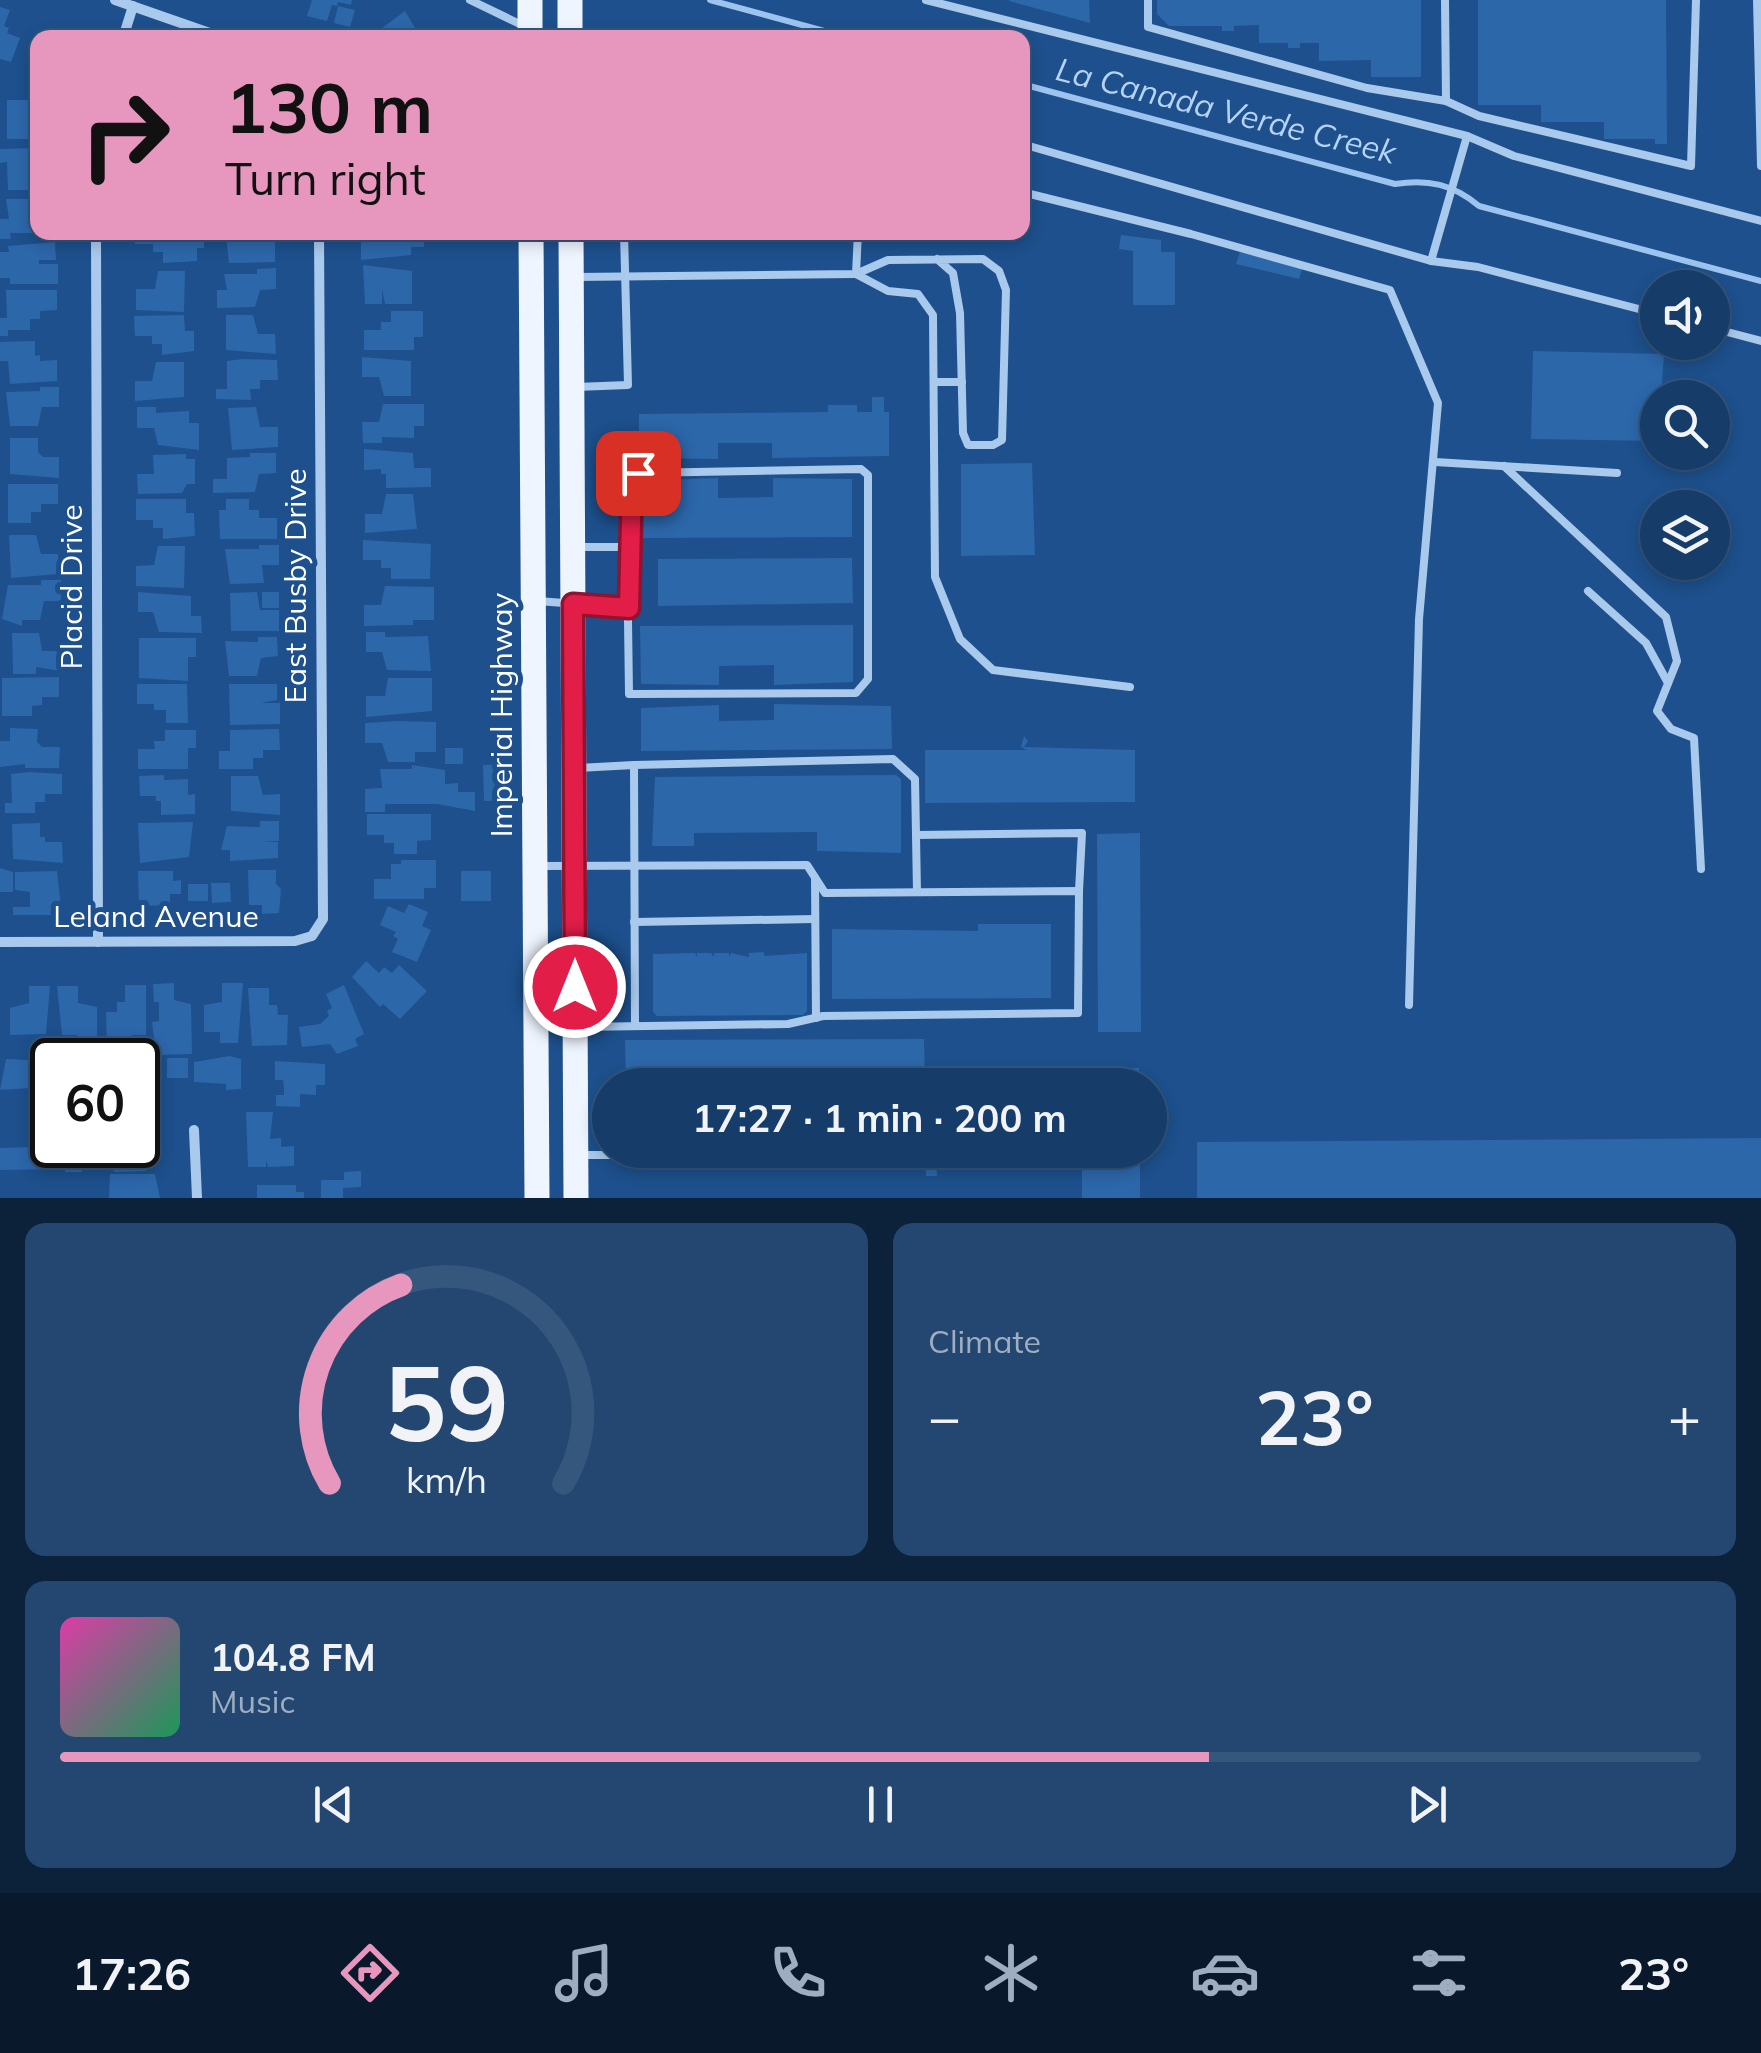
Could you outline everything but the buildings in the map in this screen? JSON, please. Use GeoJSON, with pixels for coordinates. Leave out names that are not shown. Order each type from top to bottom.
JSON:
{"type":"FeatureCollection","features":[{"type":"Feature","properties":{"kind":"main road","name":"Imperial Highway"},"geometry":{"type":"LineString","coordinates":[[532,240],[538,1198]]}},
{"type":"Feature","properties":{"kind":"main road"},"geometry":{"type":"LineString","coordinates":[[571,240],[576,1198]]}},
{"type":"Feature","properties":{"kind":"street"},"geometry":{"type":"LineString","coordinates":[[115,0],[201,30]]}},
{"type":"Feature","properties":{"kind":"street"},"geometry":{"type":"LineString","coordinates":[[125,30],[133,6]]}},
{"type":"Feature","properties":{"kind":"street","name":"Placid Drive"},"geometry":{"type":"LineString","coordinates":[[96,240],[98,942]]}},
{"type":"Feature","properties":{"kind":"street","name":"East Busby Drive"},"geometry":{"type":"LineString","coordinates":[[312,936],[323,919],[319,240]]}},
{"type":"Feature","properties":{"kind":"street","name":"Leland Avenue"},"geometry":{"type":"LineString","coordinates":[[0,942],[295,941],[312,936]]}},
{"type":"Feature","properties":{"kind":"street"},"geometry":{"type":"LineString","coordinates":[[194,1130],[197,1198]]}},
{"type":"Feature","properties":{"kind":"lane"},"geometry":{"type":"LineString","coordinates":[[470,0],[530,18]]}},
{"type":"Feature","properties":{"kind":"lane"},"geometry":{"type":"LineString","coordinates":[[926,0],[1468,136],[1514,156],[1761,221]]}},
{"type":"Feature","properties":{"kind":"lane"},"geometry":{"type":"LineString","coordinates":[[1148,0],[1148,28],[1366,88],[1446,101],[1478,116],[1691,166],[1696,0]]}},
{"type":"Feature","properties":{"kind":"lane"},"geometry":{"type":"LineString","coordinates":[[1445,0],[1446,101]]}},
{"type":"Feature","properties":{"kind":"lane"},"geometry":{"type":"LineString","coordinates":[[1757,0],[1761,166]]}},
{"type":"Feature","properties":{"kind":"lane"},"geometry":{"type":"LineString","coordinates":[[1431,261],[1468,136]]}},
{"type":"Feature","properties":{"kind":"lane"},"geometry":{"type":"LineString","coordinates":[[1030,146],[1431,261],[1478,267],[1640,309]]}},
{"type":"Feature","properties":{"kind":"lane"},"geometry":{"type":"LineString","coordinates":[[1030,194],[1390,290],[1438,403],[1419,619],[1410,1006]]}},
{"type":"Feature","properties":{"kind":"lane"},"geometry":{"type":"LineString","coordinates":[[572,387],[628,385],[624,240]]}},
{"type":"Feature","properties":{"kind":"lane"},"geometry":{"type":"LineString","coordinates":[[856,274],[858,240]]}},
{"type":"Feature","properties":{"kind":"lane"},"geometry":{"type":"LineString","coordinates":[[571,277],[856,274],[888,260],[937,259],[983,259],[999,272],[1006,290],[1002,440],[992,445],[968,445],[963,433],[960,313],[953,273],[937,259]]}},
{"type":"Feature","properties":{"kind":"lane"},"geometry":{"type":"LineString","coordinates":[[856,274],[888,291],[918,294],[933,316],[935,577],[960,639],[992,670],[1130,687]]}},
{"type":"Feature","properties":{"kind":"lane"},"geometry":{"type":"LineString","coordinates":[[1730,333],[1761,341]]}},
{"type":"Feature","properties":{"kind":"lane"},"geometry":{"type":"LineString","coordinates":[[934,382],[962,382]]}},
{"type":"Feature","properties":{"kind":"lane"},"geometry":{"type":"LineString","coordinates":[[1435,462],[1617,473]]}},
{"type":"Feature","properties":{"kind":"lane"},"geometry":{"type":"LineString","coordinates":[[1504,466],[1666,617],[1677,661],[1657,710],[1671,729],[1694,738],[1701,870]]}},
{"type":"Feature","properties":{"kind":"lane"},"geometry":{"type":"LineString","coordinates":[[861,469],[868,474],[868,679],[856,692],[629,694],[629,608],[627,548],[632,480],[638,473],[861,469]]}},
{"type":"Feature","properties":{"kind":"lane"},"geometry":{"type":"LineString","coordinates":[[573,547],[627,548]]}},
{"type":"Feature","properties":{"kind":"lane"},"geometry":{"type":"LineString","coordinates":[[1588,591],[1646,643],[1668,683]]}},
{"type":"Feature","properties":{"kind":"lane"},"geometry":{"type":"LineString","coordinates":[[534,600],[629,608]]}},
{"type":"Feature","properties":{"kind":"lane"},"geometry":{"type":"LineString","coordinates":[[574,768],[893,759],[914,779],[918,892]]}},
{"type":"Feature","properties":{"kind":"lane"},"geometry":{"type":"LineString","coordinates":[[634,766],[635,1026]]}},
{"type":"Feature","properties":{"kind":"lane"},"geometry":{"type":"LineString","coordinates":[[576,1027],[1078,1013],[1082,832],[916,836]]}},
{"type":"Feature","properties":{"kind":"lane"},"geometry":{"type":"LineString","coordinates":[[535,866],[807,865],[825,893],[1079,892]]}},
{"type":"Feature","properties":{"kind":"lane"},"geometry":{"type":"LineString","coordinates":[[815,878],[816,1018]]}},
{"type":"Feature","properties":{"kind":"lane"},"geometry":{"type":"LineString","coordinates":[[634,922],[815,919]]}},
{"type":"Feature","properties":{"kind":"lane"},"geometry":{"type":"LineString","coordinates":[[576,1155],[592,1155]]}},
{"type":"Feature","properties":{"kind":"waterway","name":"La Canada Verde Creek"},"geometry":{"type":"LineString","coordinates":[[710,0],[821,30]]}},
{"type":"Feature","properties":{"kind":"waterway","name":"La Canada Verde Creek"},"geometry":{"type":"LineString","coordinates":[[1030,86],[1395,184],[1440,185],[1479,206],[1761,281]]}},
{"type":"Feature","properties":{"kind":"route"},"geometry":{"type":"LineString","coordinates":[[575,987],[573,604],[629,608],[627,548],[632,480],[638,473]]}}]}
